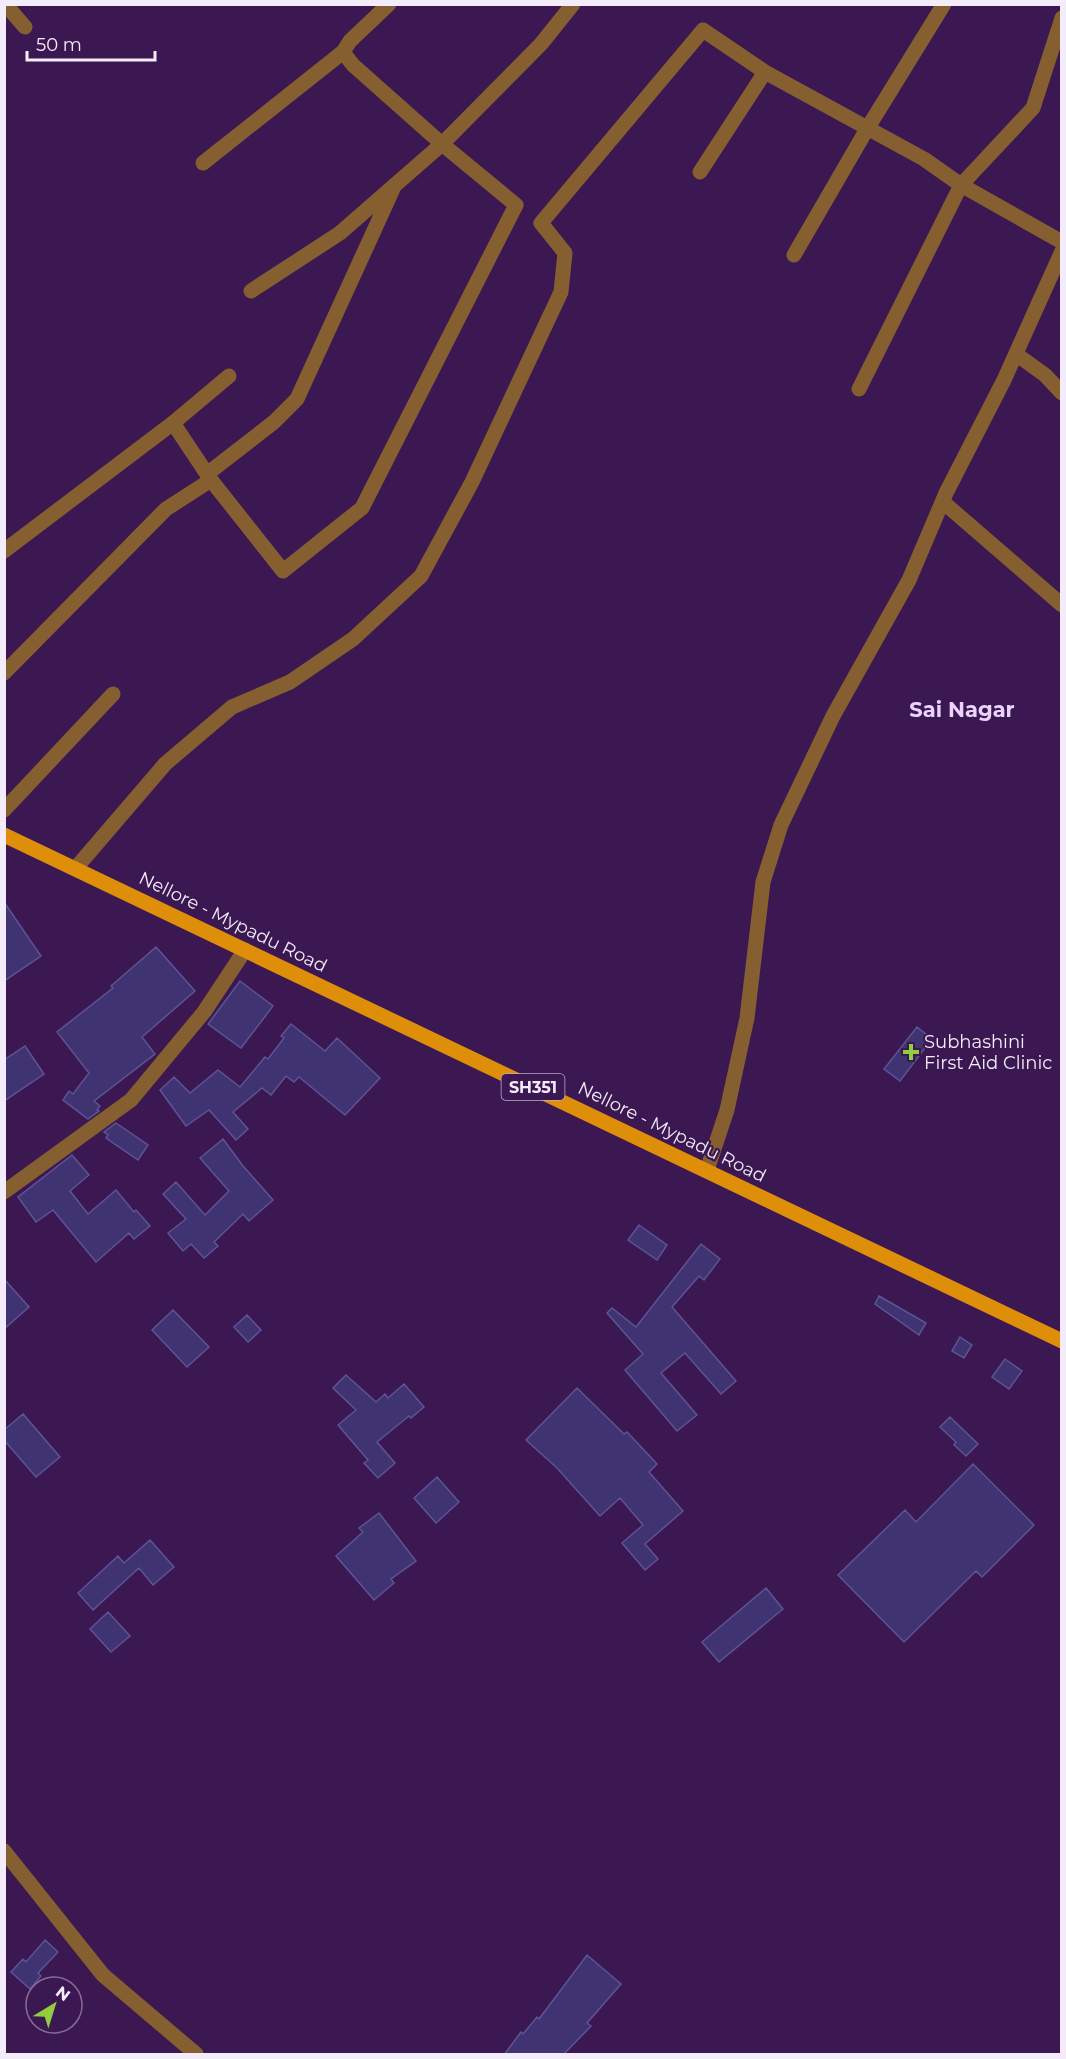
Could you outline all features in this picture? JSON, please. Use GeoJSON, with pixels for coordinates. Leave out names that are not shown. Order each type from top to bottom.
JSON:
{"type":"FeatureCollection","features":[{"type":"Feature","properties":{"kind":"main road","name":"Nellore - Mypadu Road"},"geometry":{"type":"LineString","coordinates":[[4,835],[1062,1341]]}},
{"type":"Feature","properties":{"kind":"street"},"geometry":{"type":"LineString","coordinates":[[5,4],[25,27]]}},
{"type":"Feature","properties":{"kind":"street"},"geometry":{"type":"LineString","coordinates":[[203,163],[343,52],[350,40],[389,4]]}},
{"type":"Feature","properties":{"kind":"street"},"geometry":{"type":"LineString","coordinates":[[251,291],[340,233],[442,144],[541,44],[573,4]]}},
{"type":"Feature","properties":{"kind":"street"},"geometry":{"type":"LineString","coordinates":[[794,255],[867,129],[944,4]]}},
{"type":"Feature","properties":{"kind":"street"},"geometry":{"type":"LineString","coordinates":[[859,389],[961,185],[1033,108],[1062,18]]}},
{"type":"Feature","properties":{"kind":"street"},"geometry":{"type":"LineString","coordinates":[[75,869],[165,764],[231,707],[290,682],[353,639],[421,576],[472,482],[561,292],[565,253],[541,223],[703,30],[765,72],[924,159],[961,185],[1062,242]]}},
{"type":"Feature","properties":{"kind":"street"},"geometry":{"type":"LineString","coordinates":[[173,423],[209,477],[283,571],[362,508],[516,205],[442,144],[353,65],[343,52]]}},
{"type":"Feature","properties":{"kind":"street"},"geometry":{"type":"LineString","coordinates":[[700,172],[765,72]]}},
{"type":"Feature","properties":{"kind":"street"},"geometry":{"type":"LineString","coordinates":[[4,673],[166,509],[209,477],[274,422],[297,399],[394,185]]}},
{"type":"Feature","properties":{"kind":"street"},"geometry":{"type":"LineString","coordinates":[[707,1170],[727,1110],[747,1017],[764,882],[781,825],[833,716],[909,580],[943,502],[1016,354],[1062,251]]}},
{"type":"Feature","properties":{"kind":"street"},"geometry":{"type":"LineString","coordinates":[[1016,354],[1045,375],[1062,393]]}},
{"type":"Feature","properties":{"kind":"street"},"geometry":{"type":"LineString","coordinates":[[4,551],[173,423],[229,376]]}},
{"type":"Feature","properties":{"kind":"street"},"geometry":{"type":"LineString","coordinates":[[943,502],[1062,605]]}},
{"type":"Feature","properties":{"kind":"street"},"geometry":{"type":"LineString","coordinates":[[4,810],[113,694]]}},
{"type":"Feature","properties":{"kind":"street"},"geometry":{"type":"LineString","coordinates":[[4,1192],[131,1100],[204,1012],[245,950]]}},
{"type":"Feature","properties":{"kind":"street"},"geometry":{"type":"LineString","coordinates":[[4,1851],[103,1975],[196,2055]]}},
{"type":"Feature","properties":{"kind":"building"},"geometry":{"type":"Polygon","coordinates":[[[4,902],[41,956],[4,981],[4,902]]]}},
{"type":"Feature","properties":{"kind":"building"},"geometry":{"type":"Polygon","coordinates":[[[156,947],[195,991],[142,1037],[155,1054],[94,1101],[100,1106],[97,1110],[99,1111],[88,1119],[63,1100],[69,1091],[73,1094],[89,1073],[57,1032],[113,988],[111,986],[156,947]]]}},
{"type":"Feature","properties":{"kind":"building"},"geometry":{"type":"Polygon","coordinates":[[[240,981],[273,1006],[241,1048],[208,1024],[240,981]]]}},
{"type":"Feature","properties":{"kind":"building"},"geometry":{"type":"Polygon","coordinates":[[[291,1024],[325,1051],[337,1038],[380,1078],[345,1115],[299,1077],[294,1082],[286,1076],[271,1095],[262,1088],[233,1112],[248,1129],[236,1140],[209,1110],[186,1126],[160,1090],[174,1077],[190,1093],[218,1070],[240,1087],[265,1057],[268,1059],[284,1038],[281,1036],[291,1024]]]}},
{"type":"Feature","properties":{"kind":"building"},"geometry":{"type":"Polygon","coordinates":[[[917,1027],[932,1039],[900,1081],[884,1069],[917,1027]]]}},
{"type":"Feature","properties":{"kind":"building"},"geometry":{"type":"Polygon","coordinates":[[[25,1046],[44,1074],[4,1101],[4,1060],[25,1046]]]}},
{"type":"Feature","properties":{"kind":"building"},"geometry":{"type":"Polygon","coordinates":[[[116,1123],[148,1145],[138,1160],[106,1138],[108,1135],[104,1132],[116,1123]]]}},
{"type":"Feature","properties":{"kind":"building"},"geometry":{"type":"Polygon","coordinates":[[[223,1139],[273,1200],[249,1221],[243,1214],[214,1242],[218,1246],[204,1258],[191,1244],[183,1251],[168,1233],[186,1219],[163,1194],[176,1182],[205,1215],[229,1191],[200,1158],[223,1139]]]}},
{"type":"Feature","properties":{"kind":"building"},"geometry":{"type":"Polygon","coordinates":[[[72,1155],[89,1175],[70,1191],[88,1214],[116,1190],[134,1212],[136,1210],[150,1226],[134,1239],[129,1233],[96,1262],[53,1210],[36,1222],[18,1197],[72,1155]]]}},
{"type":"Feature","properties":{"kind":"building"},"geometry":{"type":"Polygon","coordinates":[[[639,1225],[667,1245],[657,1260],[628,1240],[639,1225]]]}},
{"type":"Feature","properties":{"kind":"building"},"geometry":{"type":"Polygon","coordinates":[[[701,1244],[720,1259],[704,1280],[699,1276],[672,1307],[736,1381],[721,1394],[685,1353],[661,1373],[697,1415],[677,1431],[625,1370],[643,1354],[607,1313],[612,1308],[636,1327],[701,1244]]]}},
{"type":"Feature","properties":{"kind":"building"},"geometry":{"type":"Polygon","coordinates":[[[4,1279],[29,1307],[4,1329],[4,1279]]]}},
{"type":"Feature","properties":{"kind":"building"},"geometry":{"type":"Polygon","coordinates":[[[879,1296],[926,1323],[919,1335],[875,1304],[879,1296]]]}},
{"type":"Feature","properties":{"kind":"building"},"geometry":{"type":"Polygon","coordinates":[[[173,1310],[209,1347],[187,1367],[152,1330],[173,1310]]]}},
{"type":"Feature","properties":{"kind":"building"},"geometry":{"type":"Polygon","coordinates":[[[247,1315],[261,1330],[248,1342],[234,1327],[247,1315]]]}},
{"type":"Feature","properties":{"kind":"building"},"geometry":{"type":"Polygon","coordinates":[[[960,1337],[972,1345],[964,1358],[952,1351],[960,1337]]]}},
{"type":"Feature","properties":{"kind":"building"},"geometry":{"type":"Polygon","coordinates":[[[1005,1359],[1022,1371],[1009,1389],[992,1377],[1005,1359]]]}},
{"type":"Feature","properties":{"kind":"building"},"geometry":{"type":"Polygon","coordinates":[[[346,1375],[376,1402],[385,1394],[388,1398],[404,1384],[424,1407],[377,1442],[395,1463],[378,1478],[364,1463],[368,1460],[338,1425],[356,1410],[333,1388],[346,1375]]]}},
{"type":"Feature","properties":{"kind":"building"},"geometry":{"type":"Polygon","coordinates":[[[577,1388],[624,1434],[627,1432],[657,1464],[649,1472],[683,1511],[645,1544],[658,1559],[645,1570],[622,1543],[643,1525],[620,1498],[600,1516],[557,1468],[526,1440],[577,1388]]]}},
{"type":"Feature","properties":{"kind":"building"},"geometry":{"type":"Polygon","coordinates":[[[23,1414],[60,1457],[36,1477],[4,1440],[4,1430],[23,1414]]]}},
{"type":"Feature","properties":{"kind":"building"},"geometry":{"type":"Polygon","coordinates":[[[950,1417],[978,1444],[966,1456],[954,1445],[956,1442],[940,1427],[950,1417]]]}},
{"type":"Feature","properties":{"kind":"building"},"geometry":{"type":"Polygon","coordinates":[[[973,1464],[1034,1525],[982,1577],[976,1571],[904,1642],[838,1575],[905,1510],[916,1522],[973,1464]]]}},
{"type":"Feature","properties":{"kind":"building"},"geometry":{"type":"Polygon","coordinates":[[[437,1477],[459,1502],[436,1523],[414,1498],[437,1477]]]}},
{"type":"Feature","properties":{"kind":"building"},"geometry":{"type":"Polygon","coordinates":[[[379,1513],[416,1561],[391,1579],[394,1583],[374,1600],[336,1556],[363,1532],[359,1528],[379,1513]]]}},
{"type":"Feature","properties":{"kind":"building"},"geometry":{"type":"Polygon","coordinates":[[[150,1540],[174,1567],[153,1585],[139,1568],[93,1610],[78,1593],[118,1556],[124,1563],[150,1540]]]}},
{"type":"Feature","properties":{"kind":"building"},"geometry":{"type":"Polygon","coordinates":[[[766,1588],[783,1609],[719,1662],[702,1642],[766,1588]]]}},
{"type":"Feature","properties":{"kind":"building"},"geometry":{"type":"Polygon","coordinates":[[[108,1612],[130,1636],[111,1652],[90,1629],[108,1612]]]}},
{"type":"Feature","properties":{"kind":"building"},"geometry":{"type":"Polygon","coordinates":[[[45,1940],[58,1952],[38,1973],[40,1975],[24,1975],[24,1984],[11,1972],[23,1959],[26,1962],[45,1940]]]}},
{"type":"Feature","properties":{"kind":"building"},"geometry":{"type":"Polygon","coordinates":[[[587,1955],[621,1984],[587,2023],[591,2026],[563,2055],[504,2055],[521,2032],[523,2034],[537,2017],[539,2019],[587,1955]]]}},
{"type":"Feature","properties":{"kind":"place","name":"Subhashini First Aid Clinic"},"geometry":{"type":"Point","coordinates":[911,1052]}},
{"type":"Feature","properties":{"kind":"district","name":"Sai Nagar"},"geometry":{"type":"Point","coordinates":[962,710]}}]}
